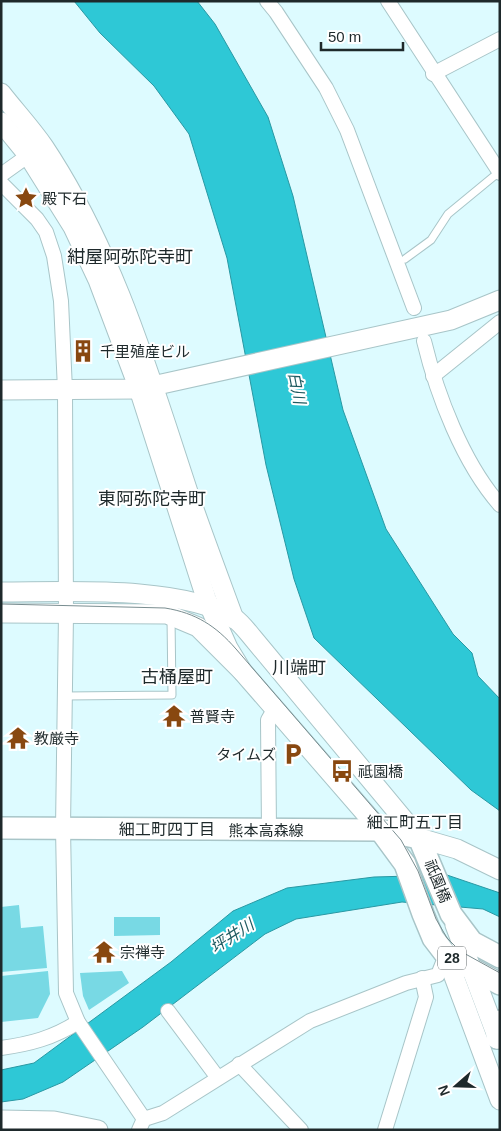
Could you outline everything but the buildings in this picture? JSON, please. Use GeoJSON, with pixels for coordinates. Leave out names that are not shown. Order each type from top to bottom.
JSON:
{"type":"FeatureCollection","features":[{"type":"Feature","properties":{"kind":"main road","name":"熊本高森線"},"geometry":{"type":"LineString","coordinates":[[1,828],[380,830],[422,845]]}},
{"type":"Feature","properties":{"kind":"main road","name":"祇園橋"},"geometry":{"type":"LineString","coordinates":[[380,830],[405,864],[422,914],[433,938],[446,955]]}},
{"type":"Feature","properties":{"kind":"main road","name":"祇園橋"},"geometry":{"type":"LineString","coordinates":[[422,845],[450,912]]}},
{"type":"Feature","properties":{"kind":"main road","name":"28"},"geometry":{"type":"LineString","coordinates":[[450,912],[472,942],[500,957]]}},
{"type":"Feature","properties":{"kind":"main road","name":"28"},"geometry":{"type":"LineString","coordinates":[[446,955],[500,984]]}},
{"type":"Feature","properties":{"kind":"street"},"geometry":{"type":"LineString","coordinates":[[267,1],[326,88],[347,130],[414,308]]}},
{"type":"Feature","properties":{"kind":"street"},"geometry":{"type":"LineString","coordinates":[[388,1],[433,74],[499,172]]}},
{"type":"Feature","properties":{"kind":"street"},"geometry":{"type":"LineString","coordinates":[[433,74],[500,39]]}},
{"type":"Feature","properties":{"kind":"street"},"geometry":{"type":"LineString","coordinates":[[1,93],[36,150],[86,220],[108,267],[147,388],[198,572],[228,648],[242,671]]}},
{"type":"Feature","properties":{"kind":"street"},"geometry":{"type":"LineString","coordinates":[[1,122],[36,150]]}},
{"type":"Feature","properties":{"kind":"street"},"geometry":{"type":"LineString","coordinates":[[1,175],[36,150]]}},
{"type":"Feature","properties":{"kind":"street"},"geometry":{"type":"LineString","coordinates":[[1,183],[37,219],[51,244],[61,301],[65,390],[66,614],[63,828],[66,993],[78,1022],[106,1062],[142,1124],[163,1113],[310,1021],[406,983],[438,974],[446,955]]}},
{"type":"Feature","properties":{"kind":"street"},"geometry":{"type":"LineString","coordinates":[[1,390],[147,388],[451,320],[500,300]]}},
{"type":"Feature","properties":{"kind":"street"},"geometry":{"type":"LineString","coordinates":[[432,376],[500,322]]}},
{"type":"Feature","properties":{"kind":"street"},"geometry":{"type":"LineString","coordinates":[[424,341],[432,376],[460,440],[500,505]]}},
{"type":"Feature","properties":{"kind":"street"},"geometry":{"type":"LineString","coordinates":[[147,388],[234,618],[252,637],[422,845],[457,849],[500,870]]}},
{"type":"Feature","properties":{"kind":"street"},"geometry":{"type":"LineString","coordinates":[[170,596],[191,588],[198,572]]}},
{"type":"Feature","properties":{"kind":"street"},"geometry":{"type":"LineString","coordinates":[[1,592],[65,592],[170,596],[234,618]]}},
{"type":"Feature","properties":{"kind":"street"},"geometry":{"type":"LineString","coordinates":[[1,613],[171,616],[198,627],[242,671],[380,830]]}},
{"type":"Feature","properties":{"kind":"street"},"geometry":{"type":"LineString","coordinates":[[269,830],[268,720],[275,708]]}},
{"type":"Feature","properties":{"kind":"street"},"geometry":{"type":"LineString","coordinates":[[450,912],[499,1034]]}},
{"type":"Feature","properties":{"kind":"street"},"geometry":{"type":"LineString","coordinates":[[446,955],[500,1100]]}},
{"type":"Feature","properties":{"kind":"street"},"geometry":{"type":"LineString","coordinates":[[385,1130],[426,997],[422,978]]}},
{"type":"Feature","properties":{"kind":"street"},"geometry":{"type":"LineString","coordinates":[[406,983],[421,996],[422,1011]]}},
{"type":"Feature","properties":{"kind":"street"},"geometry":{"type":"LineString","coordinates":[[168,1011],[218,1078]]}},
{"type":"Feature","properties":{"kind":"street"},"geometry":{"type":"LineString","coordinates":[[1,1048],[37,1042],[60,1034],[78,1022]]}},
{"type":"Feature","properties":{"kind":"street"},"geometry":{"type":"LineString","coordinates":[[239,1064],[301,1130]]}},
{"type":"Feature","properties":{"kind":"street"},"geometry":{"type":"LineString","coordinates":[[1,1120],[54,1121],[98,1130]]}},
{"type":"Feature","properties":{"kind":"lane"},"geometry":{"type":"LineString","coordinates":[[404,258],[431,240],[448,214],[499,172]]}},
{"type":"Feature","properties":{"kind":"lane"},"geometry":{"type":"LineString","coordinates":[[64,696],[172,695],[171,616]]}},
{"type":"Feature","properties":{"kind":"shaded area"},"geometry":{"type":"Polygon","coordinates":[[[19,905],[21,928],[43,926],[47,968],[1,972],[1,907],[19,905]]]}},
{"type":"Feature","properties":{"kind":"shaded area"},"geometry":{"type":"Polygon","coordinates":[[[114,917],[160,917],[160,935],[114,936],[114,917]]]}},
{"type":"Feature","properties":{"kind":"shaded area"},"geometry":{"type":"Polygon","coordinates":[[[48,971],[50,994],[38,1018],[1,1022],[1,976],[48,971]]]}},
{"type":"Feature","properties":{"kind":"shaded area"},"geometry":{"type":"Polygon","coordinates":[[[122,971],[129,983],[89,1010],[83,996],[80,973],[122,971]]]}},
{"type":"Feature","properties":{"kind":"water","name":"白川"},"geometry":{"type":"Polygon","coordinates":[[[74,1],[197,1],[215,24],[268,117],[293,196],[343,410],[386,529],[453,634],[472,653],[478,676],[500,699],[500,811],[471,790],[314,638],[294,579],[266,465],[227,258],[189,134],[154,86],[100,33],[74,1]]]}},
{"type":"Feature","properties":{"kind":"water","name":"坪井川"},"geometry":{"type":"Polygon","coordinates":[[[447,875],[500,893],[500,917],[483,909],[402,902],[296,919],[265,934],[143,1027],[63,1082],[23,1099],[1,1102],[1,1070],[34,1063],[171,962],[233,911],[287,888],[374,877],[447,875]]]}},
{"type":"Feature","properties":{"kind":"tram line"},"geometry":{"type":"LineString","coordinates":[[1,604],[165,608],[186,613],[213,627],[236,649],[401,840],[418,871],[436,919],[447,938],[460,951],[500,973]]}},
{"type":"Feature","properties":{"kind":"place","name":"殿下石"},"geometry":{"type":"Point","coordinates":[26,198]}},
{"type":"Feature","properties":{"kind":"place","name":"千里殖産ビル"},"geometry":{"type":"Point","coordinates":[83,351]}},
{"type":"Feature","properties":{"kind":"place","name":"普賢寺"},"geometry":{"type":"Point","coordinates":[174,716]}},
{"type":"Feature","properties":{"kind":"place","name":"教厳寺"},"geometry":{"type":"Point","coordinates":[18,738]}},
{"type":"Feature","properties":{"kind":"place","name":"タイムズ"},"geometry":{"type":"Point","coordinates":[293,754]}},
{"type":"Feature","properties":{"kind":"place","name":"祗園橋"},"geometry":{"type":"Point","coordinates":[342,771]}},
{"type":"Feature","properties":{"kind":"place","name":"宗禅寺"},"geometry":{"type":"Point","coordinates":[104,952]}},
{"type":"Feature","properties":{"kind":"district","name":"紺屋阿弥陀寺町"},"geometry":{"type":"Point","coordinates":[130,257]}},
{"type":"Feature","properties":{"kind":"district","name":"東阿弥陀寺町"},"geometry":{"type":"Point","coordinates":[152,499]}},
{"type":"Feature","properties":{"kind":"district","name":"川端町"},"geometry":{"type":"Point","coordinates":[299,668]}},
{"type":"Feature","properties":{"kind":"district","name":"古桶屋町"},"geometry":{"type":"Point","coordinates":[177,677]}},
{"type":"Feature","properties":{"kind":"district","name":"細工町五丁目"},"geometry":{"type":"Point","coordinates":[415,822]}},
{"type":"Feature","properties":{"kind":"district","name":"細工町四丁目"},"geometry":{"type":"Point","coordinates":[167,829]}}]}
